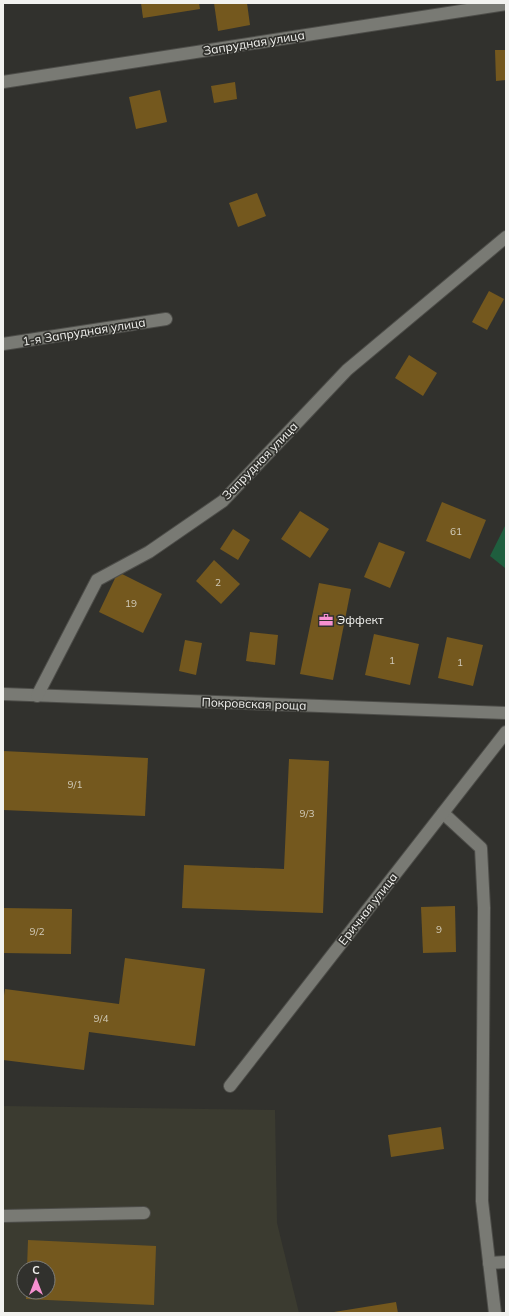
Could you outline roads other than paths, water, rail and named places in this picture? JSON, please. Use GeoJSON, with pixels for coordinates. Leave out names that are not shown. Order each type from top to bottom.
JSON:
{"type":"FeatureCollection","features":[{"type":"Feature","properties":{"kind":"street","name":"Запрудная улица"},"geometry":{"type":"LineString","coordinates":[[3,82],[506,4]]}},
{"type":"Feature","properties":{"kind":"street","name":"Запрудная улица"},"geometry":{"type":"LineString","coordinates":[[37,696],[97,580],[149,552],[222,501],[347,370],[506,237]]}},
{"type":"Feature","properties":{"kind":"street","name":"1-я Запрудная улица"},"geometry":{"type":"LineString","coordinates":[[3,344],[166,319]]}},
{"type":"Feature","properties":{"kind":"street","name":"Покровская роща"},"geometry":{"type":"LineString","coordinates":[[3,694],[506,713]]}},
{"type":"Feature","properties":{"kind":"street","name":"Еричная улица"},"geometry":{"type":"LineString","coordinates":[[230,1086],[506,732]]}},
{"type":"Feature","properties":{"kind":"street"},"geometry":{"type":"LineString","coordinates":[[443,813],[481,848],[484,908],[482,1201],[495,1313]]}},
{"type":"Feature","properties":{"kind":"street"},"geometry":{"type":"LineString","coordinates":[[3,1216],[144,1213]]}},
{"type":"Feature","properties":{"kind":"street"},"geometry":{"type":"LineString","coordinates":[[489,1263],[506,1262]]}},
{"type":"Feature","properties":{"kind":"place","name":"Эффект"},"geometry":{"type":"Point","coordinates":[326,620]}}]}
